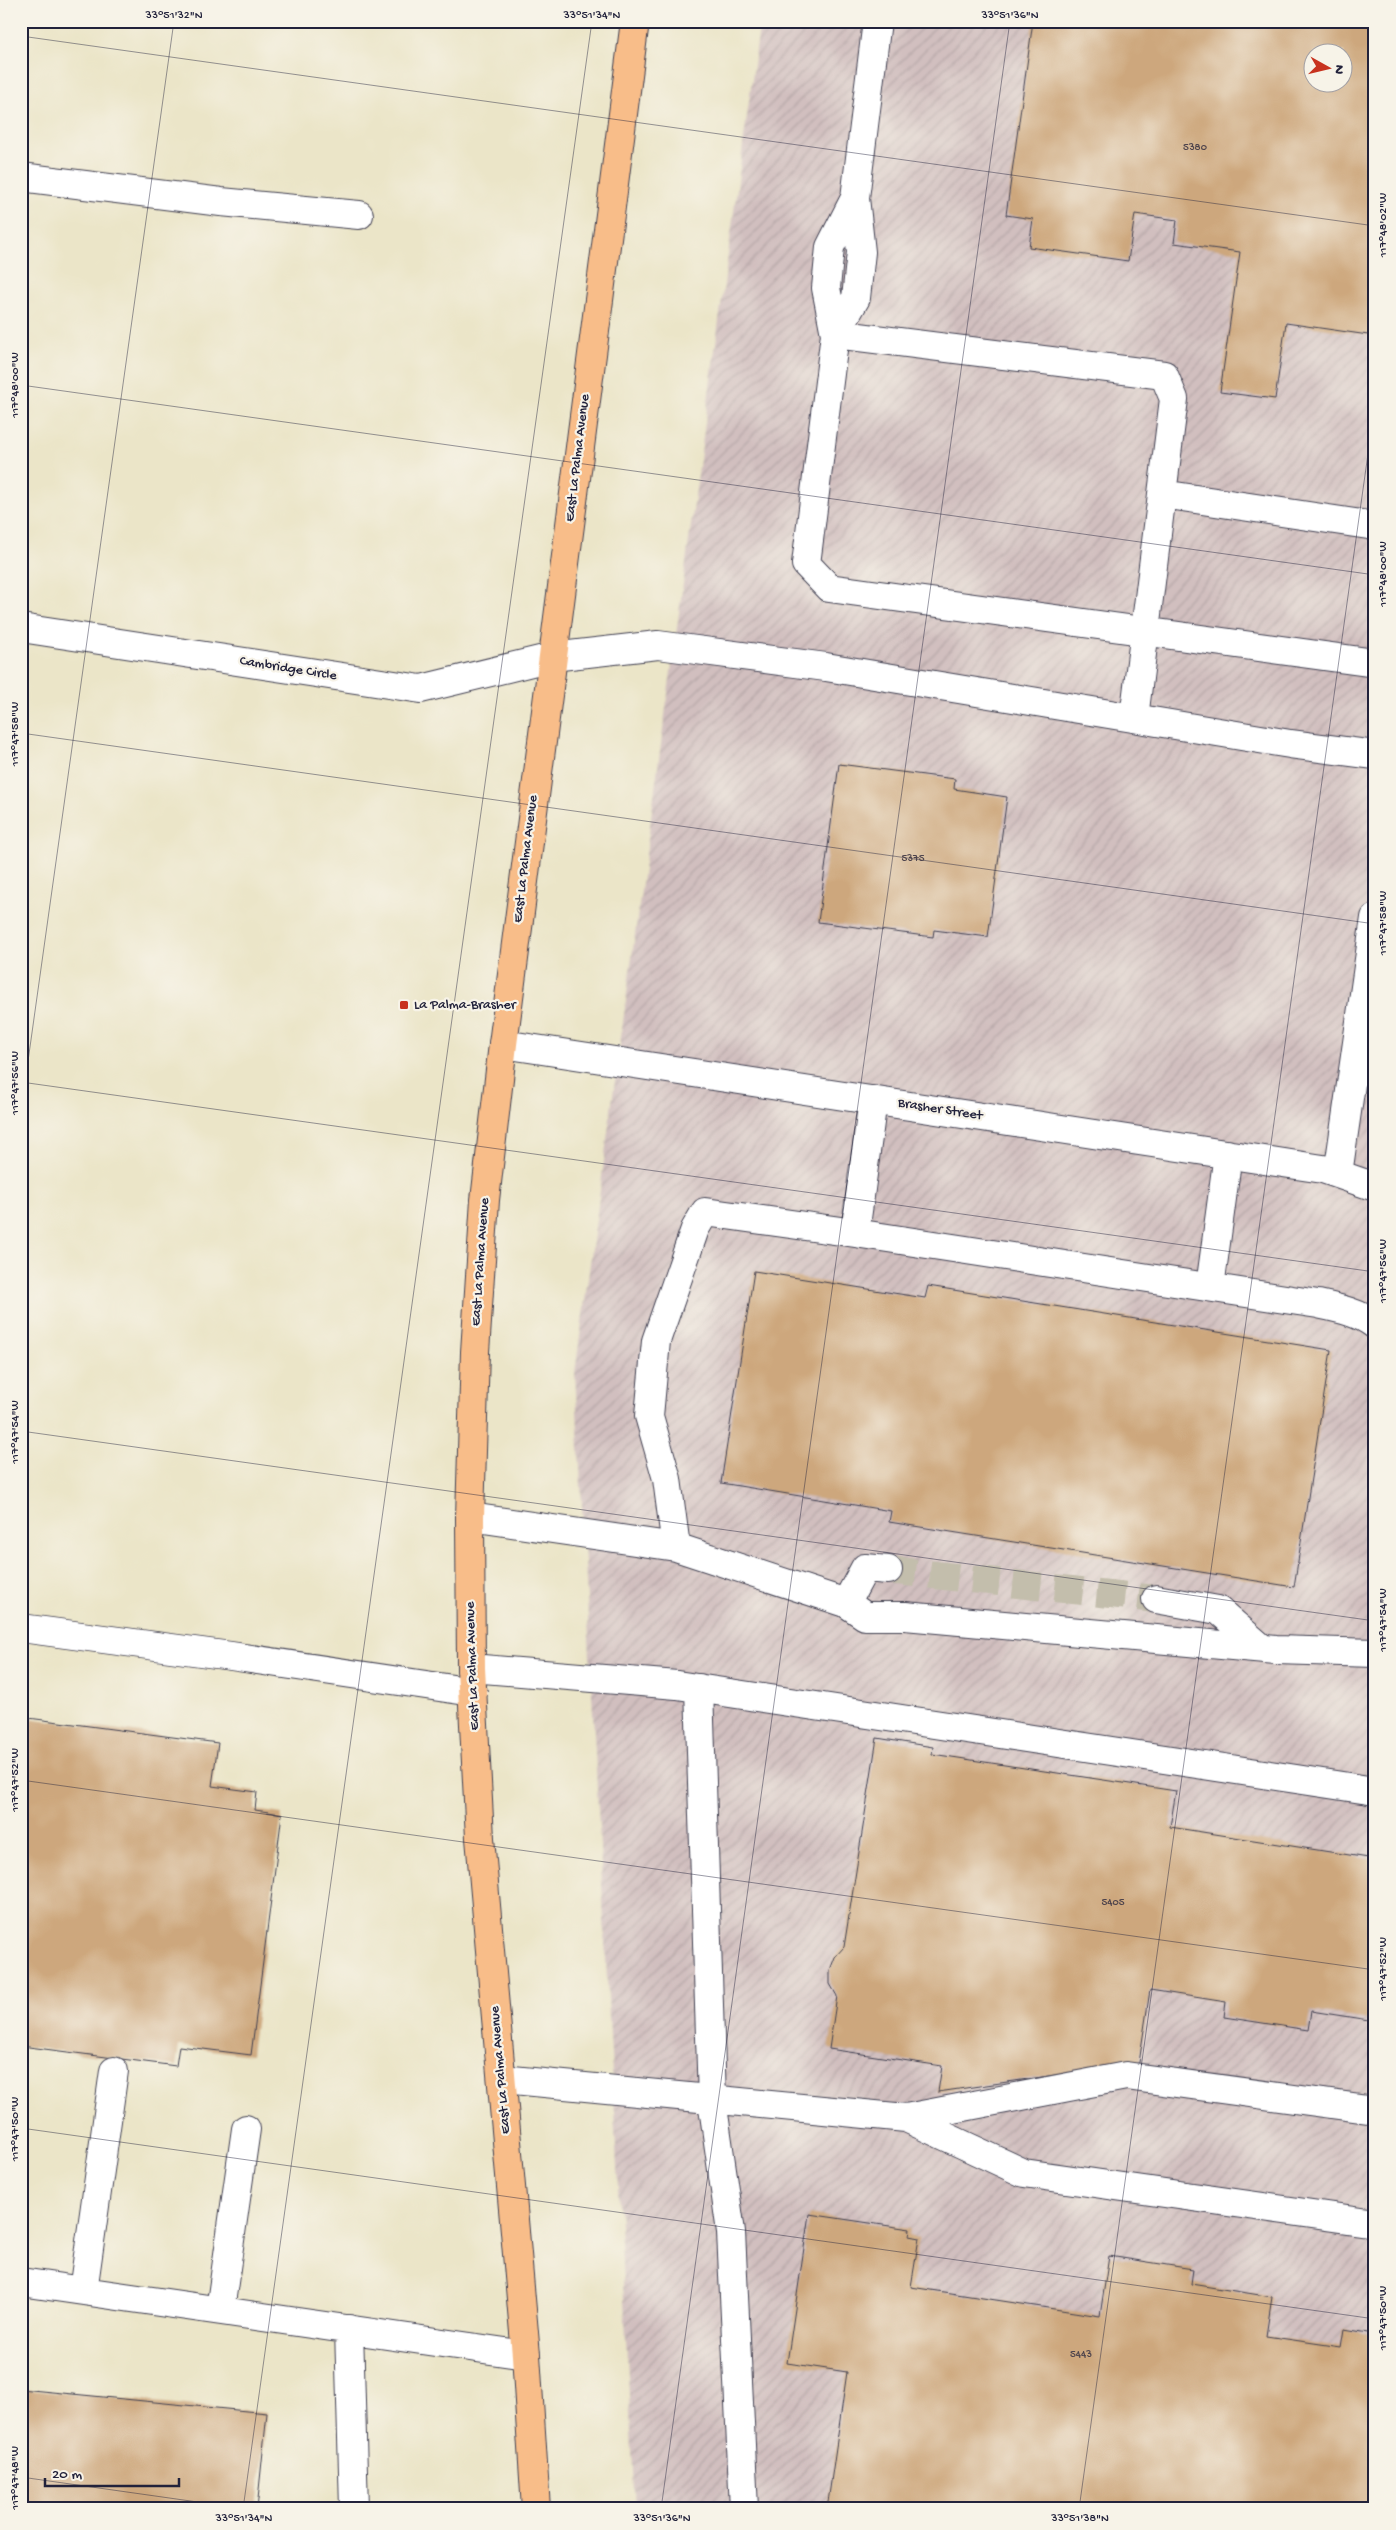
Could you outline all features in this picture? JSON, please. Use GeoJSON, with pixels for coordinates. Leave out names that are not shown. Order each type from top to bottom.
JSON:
{"type":"FeatureCollection","features":[{"type":"Feature","properties":{"kind":"main road","name":"East La Palma Avenue"},"geometry":{"type":"LineString","coordinates":[[536,2509],[526,2355],[480,1838],[472,1680],[470,1517],[475,1352],[485,1200],[503,1044],[635,21]]}},
{"type":"Feature","properties":{"kind":"street"},"geometry":{"type":"LineString","coordinates":[[877,21],[855,198],[830,247],[826,288],[835,334],[806,564],[829,588],[1375,663]]}},
{"type":"Feature","properties":{"kind":"street"},"geometry":{"type":"LineString","coordinates":[[21,177],[220,202],[360,215]]}},
{"type":"Feature","properties":{"kind":"street"},"geometry":{"type":"LineString","coordinates":[[835,334],[1164,375],[1174,399],[1134,718]]}},
{"type":"Feature","properties":{"kind":"street"},"geometry":{"type":"LineString","coordinates":[[1162,494],[1375,526]]}},
{"type":"Feature","properties":{"kind":"street","name":"Cambridge Circle"},"geometry":{"type":"LineString","coordinates":[[21,628],[422,689],[552,658],[658,645],[826,667],[1290,744],[1375,755]]}},
{"type":"Feature","properties":{"kind":"street"},"geometry":{"type":"LineString","coordinates":[[1338,1174],[1375,918]]}},
{"type":"Feature","properties":{"kind":"street","name":"Brasher Street"},"geometry":{"type":"LineString","coordinates":[[503,1044],[1323,1169],[1375,1187]]}},
{"type":"Feature","properties":{"kind":"street"},"geometry":{"type":"LineString","coordinates":[[855,1233],[873,1100]]}},
{"type":"Feature","properties":{"kind":"street"},"geometry":{"type":"LineString","coordinates":[[1210,1287],[1228,1154]]}},
{"type":"Feature","properties":{"kind":"street"},"geometry":{"type":"LineString","coordinates":[[676,1547],[667,1479],[649,1416],[656,1341],[695,1229],[706,1212],[1210,1287],[1339,1309],[1368,1319],[1375,1325]]}},
{"type":"Feature","properties":{"kind":"street"},"geometry":{"type":"LineString","coordinates":[[470,1517],[676,1547],[846,1603],[865,1616],[905,1616],[1263,1649],[1375,1654]]}},
{"type":"Feature","properties":{"kind":"street"},"geometry":{"type":"LineString","coordinates":[[846,1603],[865,1568],[888,1570]]}},
{"type":"Feature","properties":{"kind":"street"},"geometry":{"type":"LineString","coordinates":[[1156,1599],[1218,1610],[1263,1649]]}},
{"type":"Feature","properties":{"kind":"street"},"geometry":{"type":"LineString","coordinates":[[21,1628],[231,1656],[472,1680],[700,1688],[1375,1791]]}},
{"type":"Feature","properties":{"kind":"street"},"geometry":{"type":"LineString","coordinates":[[700,1688],[712,2100],[731,2232],[744,2509]]}},
{"type":"Feature","properties":{"kind":"street"},"geometry":{"type":"LineString","coordinates":[[83,2291],[114,2071]]}},
{"type":"Feature","properties":{"kind":"street"},"geometry":{"type":"LineString","coordinates":[[502,2079],[906,2118],[1126,2076],[1375,2110]]}},
{"type":"Feature","properties":{"kind":"street"},"geometry":{"type":"LineString","coordinates":[[906,2118],[1024,2173],[1375,2223]]}},
{"type":"Feature","properties":{"kind":"street"},"geometry":{"type":"LineString","coordinates":[[220,2310],[246,2129]]}},
{"type":"Feature","properties":{"kind":"street"},"geometry":{"type":"LineString","coordinates":[[21,2282],[526,2355]]}},
{"type":"Feature","properties":{"kind":"street"},"geometry":{"type":"LineString","coordinates":[[349,2329],[354,2509]]}},
{"type":"Feature","properties":{"kind":"shaded area"},"geometry":{"type":"Polygon","coordinates":[[[760,21],[1375,21],[1375,2509],[635,2509],[575,1373],[760,21]]]}},
{"type":"Feature","properties":{"kind":"building"},"geometry":{"type":"Polygon","coordinates":[[[1033,21],[1375,21],[1375,336],[1286,323],[1275,399],[1220,392],[1240,252],[1174,243],[1177,220],[1135,214],[1128,261],[1029,247],[1033,219],[1006,215],[1033,21]]]}},
{"type":"Feature","properties":{"kind":"building"},"geometry":{"type":"Polygon","coordinates":[[[839,764],[955,779],[954,789],[1007,797],[988,937],[934,930],[933,937],[818,922],[839,764]]]}},
{"type":"Feature","properties":{"kind":"building"},"geometry":{"type":"Polygon","coordinates":[[[754,1271],[925,1298],[928,1286],[1331,1350],[1294,1587],[889,1522],[891,1511],[721,1483],[754,1271]]]}},
{"type":"Feature","properties":{"kind":"building"},"geometry":{"type":"Polygon","coordinates":[[[21,1717],[218,1743],[212,1786],[257,1792],[255,1810],[282,1814],[251,2055],[179,2046],[176,2066],[21,2046],[21,1717]]]}},
{"type":"Feature","properties":{"kind":"building"},"geometry":{"type":"Polygon","coordinates":[[[877,1738],[933,1747],[932,1754],[1176,1791],[1170,1827],[1375,1859],[1375,2021],[1311,2011],[1308,2030],[1224,2017],[1226,2002],[1150,1990],[1139,2063],[938,2092],[942,2066],[829,2049],[837,1996],[830,1984],[830,1970],[835,1957],[844,1947],[877,1738]]]}},
{"type":"Feature","properties":{"kind":"building"},"geometry":{"type":"Polygon","coordinates":[[[809,2214],[910,2229],[909,2236],[919,2238],[911,2287],[1100,2316],[1109,2256],[1193,2269],[1191,2284],[1272,2297],[1266,2336],[1341,2347],[1344,2329],[1375,2334],[1375,2509],[827,2509],[847,2372],[787,2363],[809,2214]]]}},
{"type":"Feature","properties":{"kind":"building"},"geometry":{"type":"Polygon","coordinates":[[[21,2389],[267,2413],[257,2509],[21,2509],[21,2389]]]}},
{"type":"Feature","properties":{"kind":"tunnel"},"geometry":{"type":"LineString","coordinates":[[888,1570],[1156,1599]]}},
{"type":"Feature","properties":{"kind":"place","name":"La Palma-Brasher"},"geometry":{"type":"Point","coordinates":[404,1005]}}]}
